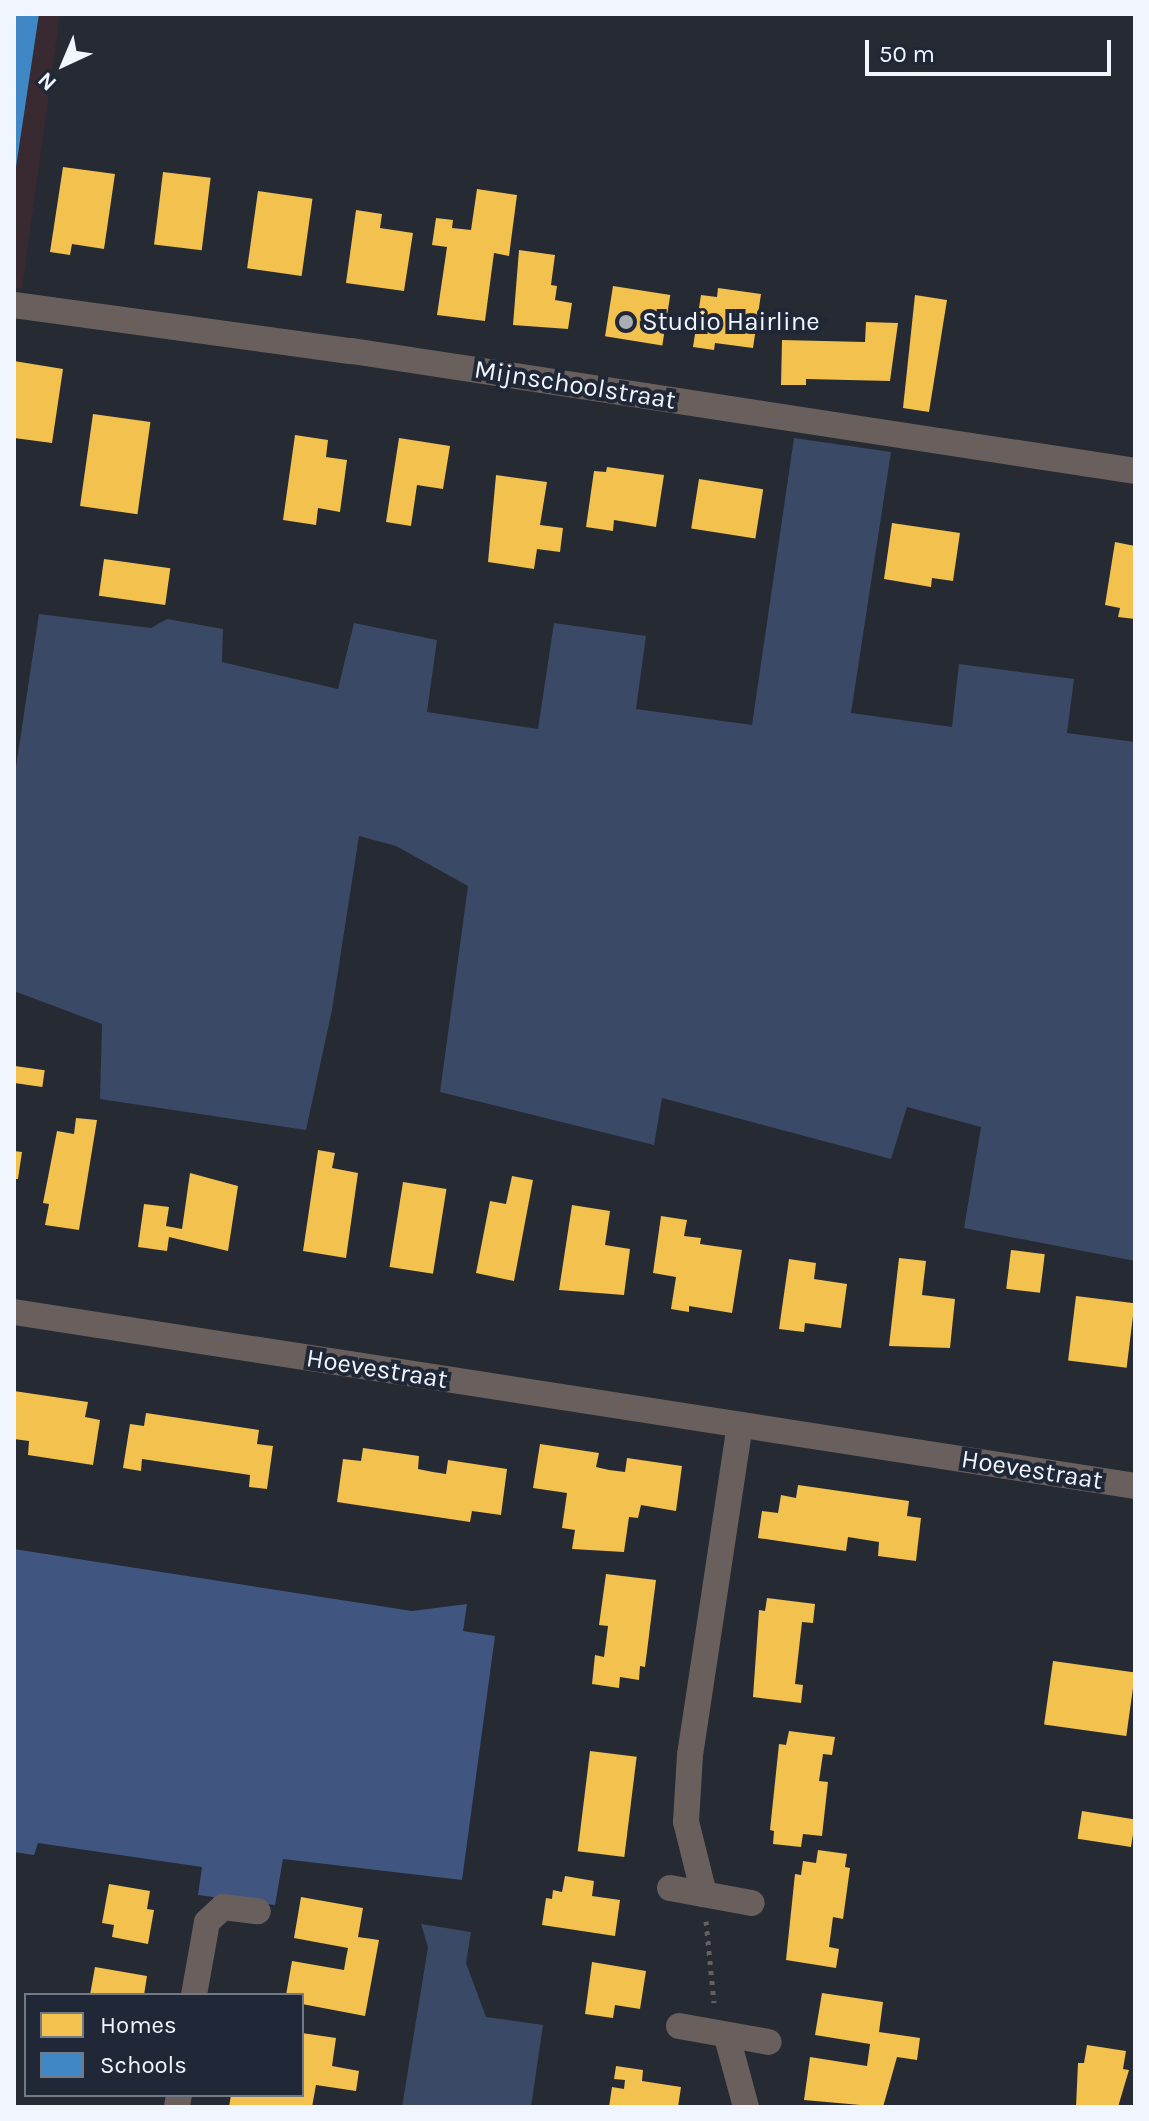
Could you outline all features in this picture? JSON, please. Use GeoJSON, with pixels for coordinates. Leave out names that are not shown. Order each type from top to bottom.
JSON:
{"type":"FeatureCollection","features":[{"type":"Feature","properties":{"kind":"street","name":"Mijnschoolstraat"},"geometry":{"type":"LineString","coordinates":[[14,305],[352,351],[1135,471]]}},
{"type":"Feature","properties":{"kind":"street","name":"Hoevestraat"},"geometry":{"type":"LineString","coordinates":[[14,1312],[1135,1486]]}},
{"type":"Feature","properties":{"kind":"street"},"geometry":{"type":"LineString","coordinates":[[704,1894],[686,1822],[690,1755],[740,1425]]}},
{"type":"Feature","properties":{"kind":"street"},"geometry":{"type":"LineString","coordinates":[[670,1888],[752,1903]]}},
{"type":"Feature","properties":{"kind":"street"},"geometry":{"type":"LineString","coordinates":[[200,1993],[207,1922],[223,1907],[258,1911]]}},
{"type":"Feature","properties":{"kind":"street"},"geometry":{"type":"LineString","coordinates":[[679,2026],[727,2037],[769,2042]]}},
{"type":"Feature","properties":{"kind":"street"},"geometry":{"type":"LineString","coordinates":[[727,2037],[746,2107]]}},
{"type":"Feature","properties":{"kind":"path"},"geometry":{"type":"LineString","coordinates":[[704,1894],[717,2021],[727,2037]]}},
{"type":"Feature","properties":{"kind":"shaded area"},"geometry":{"type":"Polygon","coordinates":[[[14,14],[60,14],[22,289],[14,288],[14,14]]]}},
{"type":"Feature","properties":{"kind":"shaded area"},"geometry":{"type":"Polygon","coordinates":[[[794,438],[891,452],[851,713],[952,727],[959,664],[1074,679],[1067,733],[1135,742],[1135,1261],[964,1228],[981,1127],[907,1107],[891,1159],[662,1098],[654,1145],[440,1092],[468,886],[396,846],[359,836],[332,1010],[306,1130],[100,1099],[102,1024],[14,991],[14,780],[39,614],[151,628],[167,619],[223,629],[222,662],[338,689],[354,623],[437,640],[427,712],[538,729],[554,623],[646,636],[636,709],[752,725],[794,438]]]}},
{"type":"Feature","properties":{"kind":"shaded area"},"geometry":{"type":"Polygon","coordinates":[[[14,1549],[412,1611],[467,1604],[463,1631],[495,1636],[462,1880],[283,1859],[275,1905],[198,1895],[202,1867],[38,1843],[34,1855],[14,1852],[14,1549]]]}},
{"type":"Feature","properties":{"kind":"shaded area"},"geometry":{"type":"Polygon","coordinates":[[[421,1924],[471,1932],[466,1963],[486,2017],[543,2025],[531,2107],[402,2107],[428,1947],[421,1924]]]}},
{"type":"Feature","properties":{"kind":"building: Homes"},"geometry":{"type":"Polygon","coordinates":[[[63,167],[115,174],[104,249],[72,244],[70,255],[50,252],[63,167]]]}},
{"type":"Feature","properties":{"kind":"building: Homes"},"geometry":{"type":"Polygon","coordinates":[[[163,172],[211,178],[202,250],[154,244],[163,172]]]}},
{"type":"Feature","properties":{"kind":"building: Homes"},"geometry":{"type":"Polygon","coordinates":[[[477,189],[517,195],[509,256],[494,253],[485,321],[437,315],[447,247],[432,245],[436,218],[453,220],[452,228],[471,230],[477,189]]]}},
{"type":"Feature","properties":{"kind":"building: Homes"},"geometry":{"type":"Polygon","coordinates":[[[258,191],[312,199],[302,276],[247,268],[258,191]]]}},
{"type":"Feature","properties":{"kind":"building: Homes"},"geometry":{"type":"Polygon","coordinates":[[[356,210],[382,214],[380,228],[413,233],[404,291],[346,283],[356,210]]]}},
{"type":"Feature","properties":{"kind":"building: Homes"},"geometry":{"type":"Polygon","coordinates":[[[519,250],[555,255],[551,285],[557,286],[555,300],[572,303],[568,329],[513,325],[519,250]]]}},
{"type":"Feature","properties":{"kind":"building: Homes"},"geometry":{"type":"Polygon","coordinates":[[[613,286],[670,295],[662,345],[605,336],[613,286]]]}},
{"type":"Feature","properties":{"kind":"building: Homes"},"geometry":{"type":"Polygon","coordinates":[[[718,288],[761,294],[753,348],[715,343],[714,350],[693,347],[701,295],[717,297],[718,288]]]}},
{"type":"Feature","properties":{"kind":"building: Homes"},"geometry":{"type":"Polygon","coordinates":[[[915,295],[947,300],[929,412],[903,408],[915,295]]]}},
{"type":"Feature","properties":{"kind":"building: Homes"},"geometry":{"type":"Polygon","coordinates":[[[866,322],[898,323],[890,381],[806,379],[806,385],[781,385],[782,340],[865,342],[866,322]]]}},
{"type":"Feature","properties":{"kind":"building: Homes"},"geometry":{"type":"Polygon","coordinates":[[[14,361],[63,369],[52,443],[14,438],[14,361]]]}},
{"type":"Feature","properties":{"kind":"building: Homes"},"geometry":{"type":"Polygon","coordinates":[[[93,414],[150,422],[137,514],[80,506],[93,414]]]}},
{"type":"Feature","properties":{"kind":"building: Homes"},"geometry":{"type":"Polygon","coordinates":[[[295,435],[328,440],[326,457],[347,460],[340,512],[318,508],[316,525],[283,520],[295,435]]]}},
{"type":"Feature","properties":{"kind":"building: Homes"},"geometry":{"type":"Polygon","coordinates":[[[399,438],[450,446],[443,489],[417,485],[411,526],[386,522],[399,438]]]}},
{"type":"Feature","properties":{"kind":"building: Homes"},"geometry":{"type":"Polygon","coordinates":[[[607,467],[664,475],[656,527],[614,520],[613,531],[586,527],[594,471],[606,472],[607,467]]]}},
{"type":"Feature","properties":{"kind":"building: Homes"},"geometry":{"type":"Polygon","coordinates":[[[496,475],[547,482],[540,525],[563,528],[560,552],[537,549],[534,569],[488,562],[496,475]]]}},
{"type":"Feature","properties":{"kind":"building: Homes"},"geometry":{"type":"Polygon","coordinates":[[[699,479],[763,489],[755,539],[691,528],[699,479]]]}},
{"type":"Feature","properties":{"kind":"building: Homes"},"geometry":{"type":"Polygon","coordinates":[[[892,523],[960,533],[953,581],[932,578],[931,587],[884,579],[892,523]]]}},
{"type":"Feature","properties":{"kind":"building: Homes"},"geometry":{"type":"Polygon","coordinates":[[[1115,542],[1135,546],[1135,619],[1118,617],[1120,608],[1105,605],[1115,542]]]}},
{"type":"Feature","properties":{"kind":"building: Homes"},"geometry":{"type":"Polygon","coordinates":[[[104,559],[170,568],[165,605],[99,596],[104,559]]]}},
{"type":"Feature","properties":{"kind":"building: Homes"},"geometry":{"type":"Polygon","coordinates":[[[15,1066],[45,1070],[42,1087],[14,1083],[15,1066]]]}},
{"type":"Feature","properties":{"kind":"building: Homes"},"geometry":{"type":"Polygon","coordinates":[[[76,1118],[97,1120],[79,1230],[45,1225],[49,1204],[43,1203],[57,1131],[74,1134],[76,1118]]]}},
{"type":"Feature","properties":{"kind":"building: Homes"},"geometry":{"type":"Polygon","coordinates":[[[318,1150],[335,1153],[332,1168],[358,1173],[346,1258],[303,1251],[318,1150]]]}},
{"type":"Feature","properties":{"kind":"building: Homes"},"geometry":{"type":"Polygon","coordinates":[[[14,1151],[22,1152],[18,1179],[14,1179],[14,1151]]]}},
{"type":"Feature","properties":{"kind":"building: Homes"},"geometry":{"type":"Polygon","coordinates":[[[190,1173],[238,1186],[228,1251],[169,1237],[167,1251],[138,1247],[144,1204],[169,1207],[166,1226],[182,1229],[190,1173]]]}},
{"type":"Feature","properties":{"kind":"building: Homes"},"geometry":{"type":"Polygon","coordinates":[[[512,1176],[533,1180],[514,1281],[476,1273],[490,1201],[506,1204],[512,1176]]]}},
{"type":"Feature","properties":{"kind":"building: Homes"},"geometry":{"type":"Polygon","coordinates":[[[403,1182],[446,1189],[433,1274],[390,1267],[403,1182]]]}},
{"type":"Feature","properties":{"kind":"building: Homes"},"geometry":{"type":"Polygon","coordinates":[[[572,1205],[610,1211],[605,1245],[630,1249],[624,1295],[559,1290],[572,1205]]]}},
{"type":"Feature","properties":{"kind":"building: Homes"},"geometry":{"type":"Polygon","coordinates":[[[661,1216],[687,1220],[684,1236],[701,1238],[700,1244],[742,1250],[732,1313],[689,1306],[689,1312],[671,1309],[676,1277],[653,1273],[661,1216]]]}},
{"type":"Feature","properties":{"kind":"building: Homes"},"geometry":{"type":"Polygon","coordinates":[[[1011,1250],[1045,1254],[1040,1293],[1006,1289],[1011,1250]]]}},
{"type":"Feature","properties":{"kind":"building: Homes"},"geometry":{"type":"Polygon","coordinates":[[[899,1258],[926,1261],[922,1295],[955,1299],[950,1348],[889,1346],[899,1258]]]}},
{"type":"Feature","properties":{"kind":"building: Homes"},"geometry":{"type":"Polygon","coordinates":[[[789,1259],[816,1263],[814,1279],[847,1284],[841,1328],[805,1323],[804,1332],[779,1329],[789,1259]]]}},
{"type":"Feature","properties":{"kind":"building: Homes"},"geometry":{"type":"Polygon","coordinates":[[[1076,1296],[1135,1303],[1127,1368],[1068,1361],[1076,1296]]]}},
{"type":"Feature","properties":{"kind":"building: Homes"},"geometry":{"type":"Polygon","coordinates":[[[14,1391],[88,1402],[85,1417],[100,1420],[93,1465],[28,1455],[29,1441],[14,1439],[14,1391]]]}},
{"type":"Feature","properties":{"kind":"building: Homes"},"geometry":{"type":"Polygon","coordinates":[[[146,1413],[259,1430],[257,1444],[273,1446],[267,1489],[249,1487],[250,1475],[142,1459],[141,1471],[123,1468],[130,1424],[144,1426],[146,1413]]]}},
{"type":"Feature","properties":{"kind":"building: Homes"},"geometry":{"type":"Polygon","coordinates":[[[540,1444],[599,1453],[596,1467],[609,1470],[625,1472],[627,1458],[682,1466],[676,1511],[641,1505],[638,1518],[629,1517],[624,1552],[572,1549],[575,1530],[562,1528],[567,1493],[533,1488],[540,1444]]]}},
{"type":"Feature","properties":{"kind":"building: Homes"},"geometry":{"type":"Polygon","coordinates":[[[363,1448],[419,1456],[418,1469],[446,1474],[448,1460],[507,1469],[501,1515],[472,1511],[470,1522],[337,1502],[343,1459],[361,1461],[363,1448]]]}},
{"type":"Feature","properties":{"kind":"building: Homes"},"geometry":{"type":"Polygon","coordinates":[[[798,1485],[909,1501],[907,1516],[921,1518],[916,1561],[878,1556],[879,1542],[848,1537],[846,1551],[758,1538],[762,1511],[778,1513],[781,1495],[796,1498],[798,1485]]]}},
{"type":"Feature","properties":{"kind":"building: Homes"},"geometry":{"type":"Polygon","coordinates":[[[606,1574],[656,1580],[645,1667],[640,1666],[639,1680],[620,1677],[619,1688],[592,1684],[595,1655],[604,1657],[608,1626],[599,1625],[606,1574]]]}},
{"type":"Feature","properties":{"kind":"building: Homes"},"geometry":{"type":"Polygon","coordinates":[[[767,1598],[815,1604],[813,1623],[802,1622],[795,1684],[803,1685],[801,1703],[753,1697],[759,1610],[765,1611],[767,1598]]]}},
{"type":"Feature","properties":{"kind":"building: Homes"},"geometry":{"type":"Polygon","coordinates":[[[1053,1661],[1135,1673],[1126,1736],[1044,1724],[1053,1661]]]}},
{"type":"Feature","properties":{"kind":"building: Homes"},"geometry":{"type":"Polygon","coordinates":[[[789,1731],[835,1737],[832,1755],[823,1754],[819,1781],[828,1782],[822,1836],[803,1834],[801,1847],[773,1844],[774,1831],[770,1830],[779,1744],[786,1745],[789,1731]]]}},
{"type":"Feature","properties":{"kind":"building: Homes"},"geometry":{"type":"Polygon","coordinates":[[[590,1751],[637,1757],[624,1857],[578,1851],[590,1751]]]}},
{"type":"Feature","properties":{"kind":"building: Homes"},"geometry":{"type":"Polygon","coordinates":[[[1082,1811],[1135,1819],[1131,1847],[1078,1839],[1082,1811]]]}},
{"type":"Feature","properties":{"kind":"building: Homes"},"geometry":{"type":"Polygon","coordinates":[[[818,1850],[847,1854],[845,1867],[850,1868],[843,1919],[833,1917],[829,1947],[839,1949],[836,1968],[786,1960],[795,1874],[801,1875],[803,1861],[816,1863],[818,1850]]]}},
{"type":"Feature","properties":{"kind":"building: Homes"},"geometry":{"type":"Polygon","coordinates":[[[565,1876],[594,1881],[592,1896],[620,1900],[615,1936],[542,1925],[546,1898],[552,1899],[553,1890],[562,1892],[565,1876]]]}},
{"type":"Feature","properties":{"kind":"building: Homes"},"geometry":{"type":"Polygon","coordinates":[[[109,1884],[150,1891],[147,1909],[154,1910],[148,1944],[112,1937],[114,1925],[102,1923],[109,1884]]]}},
{"type":"Feature","properties":{"kind":"building: Homes"},"geometry":{"type":"Polygon","coordinates":[[[301,1897],[363,1908],[358,1937],[379,1940],[365,2016],[304,2004],[304,1993],[286,1993],[292,1961],[344,1970],[348,1948],[294,1938],[301,1897]]]}},
{"type":"Feature","properties":{"kind":"building: Homes"},"geometry":{"type":"Polygon","coordinates":[[[592,1962],[646,1971],[640,2009],[615,2005],[613,2018],[585,2014],[592,1962]]]}},
{"type":"Feature","properties":{"kind":"building: Homes"},"geometry":{"type":"Polygon","coordinates":[[[95,1967],[147,1976],[144,1993],[90,1993],[95,1967]]]}},
{"type":"Feature","properties":{"kind":"building: Homes"},"geometry":{"type":"Polygon","coordinates":[[[822,1993],[883,2002],[879,2032],[920,2038],[917,2060],[897,2057],[883,2107],[804,2100],[810,2057],[867,2066],[870,2044],[815,2035],[822,1993]]]}},
{"type":"Feature","properties":{"kind":"building: Homes"},"geometry":{"type":"Polygon","coordinates":[[[304,2033],[336,2038],[332,2066],[359,2071],[356,2091],[316,2085],[312,2107],[229,2107],[231,2097],[304,2097],[304,2033]]]}},
{"type":"Feature","properties":{"kind":"building: Homes"},"geometry":{"type":"Polygon","coordinates":[[[1087,2045],[1126,2051],[1123,2069],[1129,2070],[1118,2107],[1076,2107],[1078,2063],[1084,2063],[1087,2045]]]}},
{"type":"Feature","properties":{"kind":"building: Homes"},"geometry":{"type":"Polygon","coordinates":[[[616,2066],[643,2070],[642,2081],[681,2087],[678,2107],[609,2107],[612,2087],[624,2089],[625,2080],[614,2079],[616,2066]]]}},
{"type":"Feature","properties":{"kind":"building: Schools"},"geometry":{"type":"Polygon","coordinates":[[[14,14],[39,14],[16,167],[14,167],[14,14]]]}},
{"type":"Feature","properties":{"kind":"place","name":"Studio Hairline"},"geometry":{"type":"Point","coordinates":[626,322]}}]}
